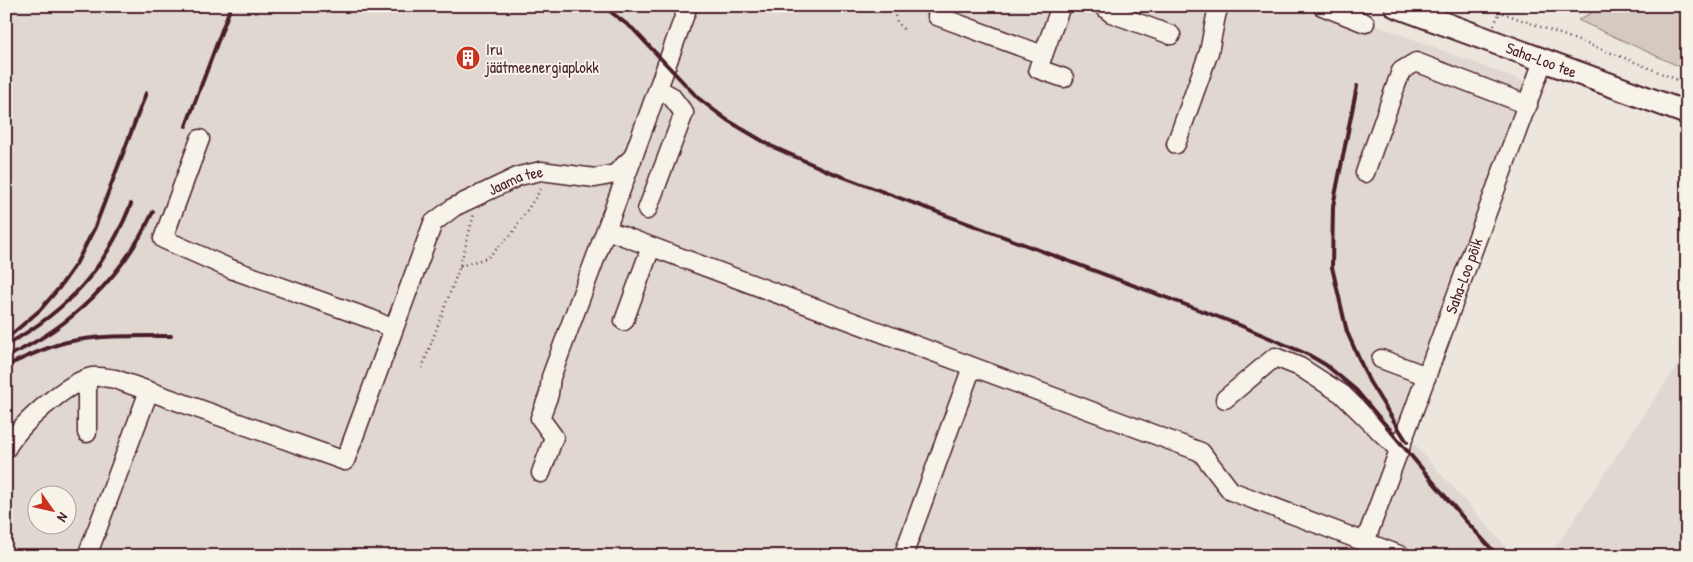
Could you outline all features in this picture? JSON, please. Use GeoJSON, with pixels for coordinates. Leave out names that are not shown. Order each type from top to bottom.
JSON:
{"type":"FeatureCollection","features":[{"type":"Feature","properties":{"kind":"main road","name":"Saha-Loo tee"},"geometry":{"type":"LineString","coordinates":[[1396,6],[1687,113]]}},
{"type":"Feature","properties":{"kind":"lane","name":"Jaama tee"},"geometry":{"type":"LineString","coordinates":[[149,391],[345,461],[433,223],[454,207],[519,176],[542,171],[596,178],[615,174],[633,157],[688,6]]}},
{"type":"Feature","properties":{"kind":"lane"},"geometry":{"type":"LineString","coordinates":[[1061,6],[1038,69],[1064,78]]}},
{"type":"Feature","properties":{"kind":"lane"},"geometry":{"type":"LineString","coordinates":[[1103,6],[1111,13],[1171,36]]}},
{"type":"Feature","properties":{"kind":"lane"},"geometry":{"type":"LineString","coordinates":[[1176,144],[1209,52],[1219,6]]}},
{"type":"Feature","properties":{"kind":"lane"},"geometry":{"type":"LineString","coordinates":[[1322,6],[1365,23]]}},
{"type":"Feature","properties":{"kind":"lane"},"geometry":{"type":"LineString","coordinates":[[937,16],[1043,55]]}},
{"type":"Feature","properties":{"kind":"lane","name":"Saha-Loo põik"},"geometry":{"type":"LineString","coordinates":[[1365,542],[1543,61]]}},
{"type":"Feature","properties":{"kind":"lane"},"geometry":{"type":"LineString","coordinates":[[1365,173],[1401,71],[1416,62],[1528,105]]}},
{"type":"Feature","properties":{"kind":"lane"},"geometry":{"type":"LineString","coordinates":[[646,210],[684,112],[671,96],[658,88]]}},
{"type":"Feature","properties":{"kind":"lane"},"geometry":{"type":"LineString","coordinates":[[200,139],[163,239],[231,269],[394,329]]}},
{"type":"Feature","properties":{"kind":"lane"},"geometry":{"type":"LineString","coordinates":[[541,473],[554,437],[540,418],[549,394],[551,377],[633,157]]}},
{"type":"Feature","properties":{"kind":"lane"},"geometry":{"type":"LineString","coordinates":[[607,230],[1201,452],[1231,491],[1402,556]]}},
{"type":"Feature","properties":{"kind":"lane"},"geometry":{"type":"LineString","coordinates":[[624,321],[652,247]]}},
{"type":"Feature","properties":{"kind":"lane"},"geometry":{"type":"LineString","coordinates":[[1225,399],[1275,357],[1300,367],[1342,394],[1400,451]]}},
{"type":"Feature","properties":{"kind":"lane"},"geometry":{"type":"LineString","coordinates":[[1381,359],[1427,376]]}},
{"type":"Feature","properties":{"kind":"lane"},"geometry":{"type":"LineString","coordinates":[[903,556],[972,367]]}},
{"type":"Feature","properties":{"kind":"lane"},"geometry":{"type":"LineString","coordinates":[[6,449],[12,438],[33,415],[63,393],[88,379],[108,378],[149,391],[87,556]]}},
{"type":"Feature","properties":{"kind":"lane"},"geometry":{"type":"LineString","coordinates":[[87,433],[88,379]]}},
{"type":"Feature","properties":{"kind":"path"},"geometry":{"type":"LineString","coordinates":[[893,6],[896,20],[904,30]]}},
{"type":"Feature","properties":{"kind":"path"},"geometry":{"type":"LineString","coordinates":[[1484,6],[1625,58],[1687,84]]}},
{"type":"Feature","properties":{"kind":"path"},"geometry":{"type":"LineString","coordinates":[[460,266],[487,258],[511,235],[551,172]]}},
{"type":"Feature","properties":{"kind":"path"},"geometry":{"type":"LineString","coordinates":[[422,368],[460,266],[479,195]]}},
{"type":"Feature","properties":{"kind":"shaded area"},"geometry":{"type":"Polygon","coordinates":[[[6,6],[1326,6],[1525,82],[1408,437],[1514,556],[6,556],[6,6]]]}},
{"type":"Feature","properties":{"kind":"shaded area"},"geometry":{"type":"Polygon","coordinates":[[[1604,6],[1687,6],[1687,70],[1578,20],[1604,6]]]}},
{"type":"Feature","properties":{"kind":"shaded area"},"geometry":{"type":"Polygon","coordinates":[[[1687,350],[1687,556],[1550,556],[1687,350]]]}},
{"type":"Feature","properties":{"kind":"railway"},"geometry":{"type":"LineString","coordinates":[[186,126],[231,6]]}},
{"type":"Feature","properties":{"kind":"railway"},"geometry":{"type":"LineString","coordinates":[[603,6],[633,29],[698,98],[727,120],[771,146],[830,172],[1237,324],[1309,355],[1326,365],[1356,390],[1465,520],[1498,556]]}},
{"type":"Feature","properties":{"kind":"railway"},"geometry":{"type":"LineString","coordinates":[[1357,86],[1333,206],[1332,267],[1347,332],[1369,381],[1407,442]]}},
{"type":"Feature","properties":{"kind":"railway"},"geometry":{"type":"LineString","coordinates":[[6,339],[40,310],[76,264],[95,227],[146,93]]}},
{"type":"Feature","properties":{"kind":"railway"},"geometry":{"type":"LineString","coordinates":[[8,344],[30,331],[67,301],[83,285],[97,268],[109,248],[131,204]]}},
{"type":"Feature","properties":{"kind":"railway"},"geometry":{"type":"LineString","coordinates":[[6,357],[52,331],[93,298],[126,258],[153,212]]}},
{"type":"Feature","properties":{"kind":"railway"},"geometry":{"type":"LineString","coordinates":[[6,366],[44,349],[67,342],[106,337],[171,336]]}},
{"type":"Feature","properties":{"kind":"place","name":"Iru jäätmeenergiaplokk"},"geometry":{"type":"Point","coordinates":[468,58]}}]}
